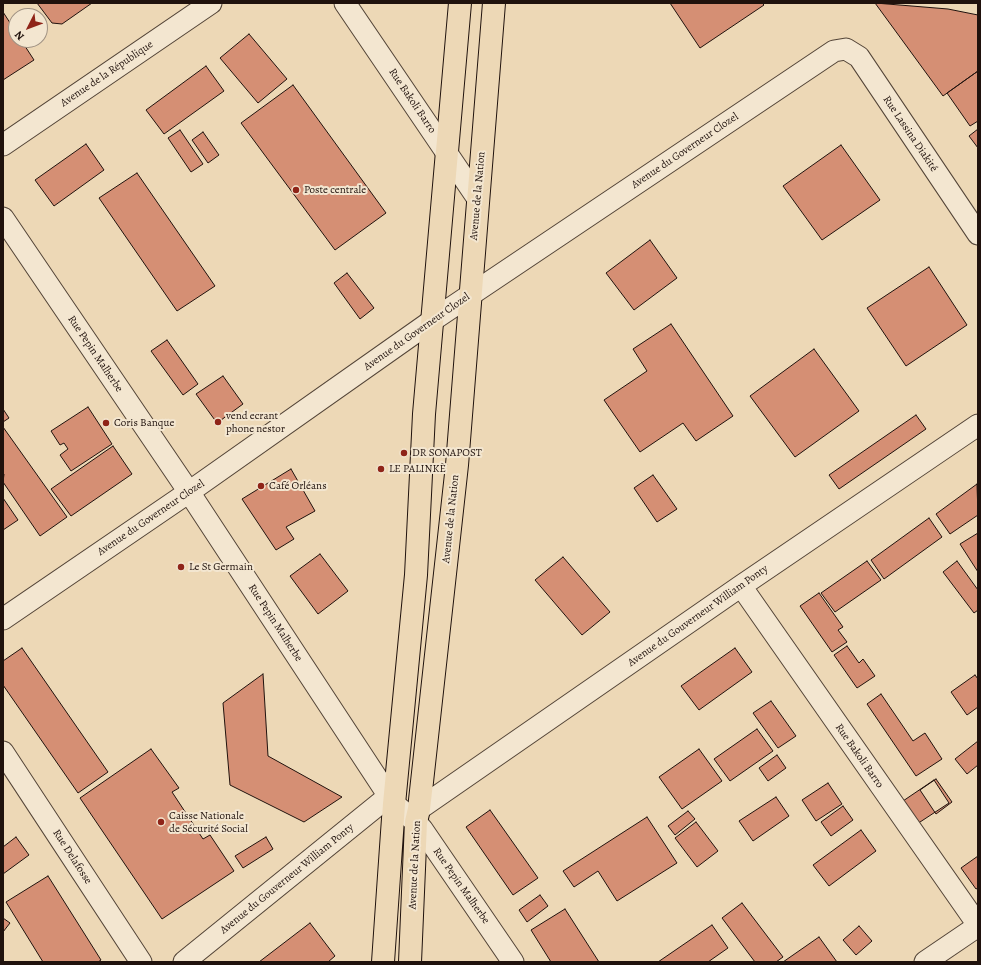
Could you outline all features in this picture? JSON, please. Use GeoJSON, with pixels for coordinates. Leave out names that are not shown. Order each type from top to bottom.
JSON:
{"type":"FeatureCollection","features":[{"type":"Feature","properties":{"kind":"main road"},"geometry":{"type":"LineString","coordinates":[[383,962],[391,800],[416,575],[424,414],[448,154],[460,3]]}},
{"type":"Feature","properties":{"kind":"main road","name":"Avenue de la Nation"},"geometry":{"type":"LineString","coordinates":[[410,962],[418,815],[457,465],[494,3]]}},
{"type":"Feature","properties":{"kind":"street","name":"Avenue de la République"},"geometry":{"type":"LineString","coordinates":[[3,145],[211,3]]}},
{"type":"Feature","properties":{"kind":"street","name":"Rue Bakoli Barro"},"geometry":{"type":"LineString","coordinates":[[345,3],[478,199]]}},
{"type":"Feature","properties":{"kind":"street","name":"Rue Lassina Diakité"},"geometry":{"type":"LineString","coordinates":[[834,51],[846,49],[859,57],[978,234]]}},
{"type":"Feature","properties":{"kind":"street","name":"Avenue du Governeur Clozel"},"geometry":{"type":"LineString","coordinates":[[3,619],[189,492],[433,320],[834,51]]}},
{"type":"Feature","properties":{"kind":"street","name":"Rue Pepin Malherbe"},"geometry":{"type":"LineString","coordinates":[[3,218],[189,492],[391,800],[418,815],[513,962]]}},
{"type":"Feature","properties":{"kind":"street","name":"Avenue du Gouverneur William Ponty"},"geometry":{"type":"LineString","coordinates":[[418,815],[741,586],[978,425]]}},
{"type":"Feature","properties":{"kind":"street","name":"Rue Bakoli Barro"},"geometry":{"type":"LineString","coordinates":[[741,586],[978,926]]}},
{"type":"Feature","properties":{"kind":"street","name":"Rue Delafosse"},"geometry":{"type":"LineString","coordinates":[[3,752],[141,962]]}},
{"type":"Feature","properties":{"kind":"street","name":"Avenue du Gouverneur William Ponty"},"geometry":{"type":"LineString","coordinates":[[184,962],[391,800]]}},
{"type":"Feature","properties":{"kind":"street"},"geometry":{"type":"LineString","coordinates":[[925,962],[978,926]]}},
{"type":"Feature","properties":{"kind":"building"},"geometry":{"type":"Polygon","coordinates":[[[37,3],[92,3],[62,24],[52,23],[48,18],[48,8],[41,8],[37,3]]]}},
{"type":"Feature","properties":{"kind":"building"},"geometry":{"type":"Polygon","coordinates":[[[670,3],[762,3],[764,5],[700,48],[670,3]]]}},
{"type":"Feature","properties":{"kind":"building"},"geometry":{"type":"Polygon","coordinates":[[[875,3],[948,9],[978,15],[978,71],[943,96],[875,3]]]}},
{"type":"Feature","properties":{"kind":"building"},"geometry":{"type":"Polygon","coordinates":[[[3,12],[8,20],[8,48],[26,48],[34,60],[3,80],[3,12]]]}},
{"type":"Feature","properties":{"kind":"building"},"geometry":{"type":"Polygon","coordinates":[[[249,34],[287,79],[258,103],[220,58],[249,34]]]}},
{"type":"Feature","properties":{"kind":"building"},"geometry":{"type":"Polygon","coordinates":[[[206,66],[224,91],[164,134],[146,110],[206,66]]]}},
{"type":"Feature","properties":{"kind":"building"},"geometry":{"type":"Polygon","coordinates":[[[978,71],[978,121],[970,126],[947,93],[978,71]]]}},
{"type":"Feature","properties":{"kind":"building"},"geometry":{"type":"Polygon","coordinates":[[[293,85],[386,213],[335,250],[241,123],[293,85]]]}},
{"type":"Feature","properties":{"kind":"building"},"geometry":{"type":"Polygon","coordinates":[[[978,129],[978,148],[969,136],[978,129]]]}},
{"type":"Feature","properties":{"kind":"building"},"geometry":{"type":"Polygon","coordinates":[[[180,130],[203,164],[191,172],[168,138],[180,130]]]}},
{"type":"Feature","properties":{"kind":"building"},"geometry":{"type":"Polygon","coordinates":[[[203,132],[219,155],[208,163],[192,140],[203,132]]]}},
{"type":"Feature","properties":{"kind":"building"},"geometry":{"type":"Polygon","coordinates":[[[86,144],[104,170],[54,206],[35,180],[86,144]]]}},
{"type":"Feature","properties":{"kind":"building"},"geometry":{"type":"Polygon","coordinates":[[[841,145],[880,200],[822,240],[783,186],[841,145]]]}},
{"type":"Feature","properties":{"kind":"building"},"geometry":{"type":"Polygon","coordinates":[[[137,173],[215,286],[177,311],[99,198],[137,173]]]}},
{"type":"Feature","properties":{"kind":"building"},"geometry":{"type":"Polygon","coordinates":[[[650,240],[677,278],[634,310],[606,273],[650,240]]]}},
{"type":"Feature","properties":{"kind":"building"},"geometry":{"type":"Polygon","coordinates":[[[929,267],[967,325],[906,366],[867,308],[929,267]]]}},
{"type":"Feature","properties":{"kind":"building"},"geometry":{"type":"Polygon","coordinates":[[[347,273],[374,308],[360,319],[334,283],[347,273]]]}},
{"type":"Feature","properties":{"kind":"building"},"geometry":{"type":"Polygon","coordinates":[[[671,324],[733,416],[696,441],[683,423],[640,452],[604,400],[647,371],[633,349],[671,324]]]}},
{"type":"Feature","properties":{"kind":"building"},"geometry":{"type":"Polygon","coordinates":[[[167,340],[198,384],[183,395],[151,351],[167,340]]]}},
{"type":"Feature","properties":{"kind":"building"},"geometry":{"type":"Polygon","coordinates":[[[814,349],[859,411],[795,457],[750,396],[814,349]]]}},
{"type":"Feature","properties":{"kind":"building"},"geometry":{"type":"Polygon","coordinates":[[[223,376],[243,404],[217,423],[196,394],[223,376]]]}},
{"type":"Feature","properties":{"kind":"building"},"geometry":{"type":"Polygon","coordinates":[[[88,407],[112,444],[71,471],[60,455],[68,449],[64,443],[60,445],[51,431],[88,407]]]}},
{"type":"Feature","properties":{"kind":"building"},"geometry":{"type":"Polygon","coordinates":[[[3,409],[9,418],[3,422],[3,409]]]}},
{"type":"Feature","properties":{"kind":"building"},"geometry":{"type":"Polygon","coordinates":[[[916,415],[926,429],[839,489],[829,475],[916,415]]]}},
{"type":"Feature","properties":{"kind":"building"},"geometry":{"type":"Polygon","coordinates":[[[3,427],[67,517],[40,536],[3,482],[3,427]]]}},
{"type":"Feature","properties":{"kind":"building"},"geometry":{"type":"Polygon","coordinates":[[[113,446],[132,474],[71,516],[51,489],[113,446]]]}},
{"type":"Feature","properties":{"kind":"building"},"geometry":{"type":"Polygon","coordinates":[[[291,469],[315,511],[286,527],[294,539],[276,550],[242,499],[291,469]]]}},
{"type":"Feature","properties":{"kind":"building"},"geometry":{"type":"Polygon","coordinates":[[[653,475],[677,509],[657,522],[634,488],[653,475]]]}},
{"type":"Feature","properties":{"kind":"building"},"geometry":{"type":"Polygon","coordinates":[[[977,484],[978,515],[950,534],[936,514],[977,484]]]}},
{"type":"Feature","properties":{"kind":"building"},"geometry":{"type":"Polygon","coordinates":[[[3,498],[18,520],[3,530],[3,498]]]}},
{"type":"Feature","properties":{"kind":"building"},"geometry":{"type":"Polygon","coordinates":[[[929,518],[942,537],[884,579],[871,560],[929,518]]]}},
{"type":"Feature","properties":{"kind":"building"},"geometry":{"type":"Polygon","coordinates":[[[978,533],[978,572],[960,544],[978,533]]]}},
{"type":"Feature","properties":{"kind":"building"},"geometry":{"type":"Polygon","coordinates":[[[320,554],[348,591],[318,614],[290,576],[320,554]]]}},
{"type":"Feature","properties":{"kind":"building"},"geometry":{"type":"Polygon","coordinates":[[[563,557],[610,612],[582,635],[535,580],[563,557]]]}},
{"type":"Feature","properties":{"kind":"building"},"geometry":{"type":"Polygon","coordinates":[[[867,561],[881,580],[835,612],[821,593],[867,561]]]}},
{"type":"Feature","properties":{"kind":"building"},"geometry":{"type":"Polygon","coordinates":[[[957,561],[978,590],[978,610],[974,613],[943,572],[957,561]]]}},
{"type":"Feature","properties":{"kind":"building"},"geometry":{"type":"Polygon","coordinates":[[[819,593],[843,627],[838,630],[847,642],[832,652],[800,606],[819,593]]]}},
{"type":"Feature","properties":{"kind":"building"},"geometry":{"type":"Polygon","coordinates":[[[847,646],[859,663],[863,659],[875,676],[857,688],[834,655],[847,646]]]}},
{"type":"Feature","properties":{"kind":"building"},"geometry":{"type":"Polygon","coordinates":[[[22,648],[108,772],[78,793],[3,685],[3,661],[22,648]]]}},
{"type":"Feature","properties":{"kind":"building"},"geometry":{"type":"Polygon","coordinates":[[[735,648],[752,672],[699,710],[681,686],[735,648]]]}},
{"type":"Feature","properties":{"kind":"building"},"geometry":{"type":"Polygon","coordinates":[[[263,674],[268,756],[342,797],[304,822],[230,785],[223,703],[263,674]]]}},
{"type":"Feature","properties":{"kind":"building"},"geometry":{"type":"Polygon","coordinates":[[[975,675],[978,679],[978,707],[967,715],[951,692],[975,675]]]}},
{"type":"Feature","properties":{"kind":"building"},"geometry":{"type":"Polygon","coordinates":[[[881,694],[913,741],[925,733],[942,759],[916,776],[867,704],[881,694]]]}},
{"type":"Feature","properties":{"kind":"building"},"geometry":{"type":"Polygon","coordinates":[[[771,701],[796,736],[778,748],[753,713],[771,701]]]}},
{"type":"Feature","properties":{"kind":"building"},"geometry":{"type":"Polygon","coordinates":[[[757,729],[773,751],[730,781],[714,759],[757,729]]]}},
{"type":"Feature","properties":{"kind":"building"},"geometry":{"type":"Polygon","coordinates":[[[978,741],[978,765],[967,774],[955,759],[978,741]]]}},
{"type":"Feature","properties":{"kind":"building"},"geometry":{"type":"Polygon","coordinates":[[[151,749],[179,788],[172,792],[203,839],[210,835],[234,871],[162,919],[80,798],[151,749]]]}},
{"type":"Feature","properties":{"kind":"building"},"geometry":{"type":"Polygon","coordinates":[[[699,749],[722,781],[682,809],[659,777],[699,749]]]}},
{"type":"Feature","properties":{"kind":"building"},"geometry":{"type":"Polygon","coordinates":[[[777,755],[786,768],[768,781],[759,768],[777,755]]]}},
{"type":"Feature","properties":{"kind":"building"},"geometry":{"type":"Polygon","coordinates":[[[936,779],[952,802],[936,814],[920,790],[936,779]]]}},
{"type":"Feature","properties":{"kind":"building"},"geometry":{"type":"Polygon","coordinates":[[[934,780],[949,803],[917,824],[903,801],[934,780]]]}},
{"type":"Feature","properties":{"kind":"building"},"geometry":{"type":"Polygon","coordinates":[[[828,783],[842,804],[816,821],[802,800],[828,783]]]}},
{"type":"Feature","properties":{"kind":"building"},"geometry":{"type":"Polygon","coordinates":[[[776,797],[789,816],[753,841],[739,821],[776,797]]]}},
{"type":"Feature","properties":{"kind":"building"},"geometry":{"type":"Polygon","coordinates":[[[843,806],[853,820],[831,836],[821,822],[843,806]]]}},
{"type":"Feature","properties":{"kind":"building"},"geometry":{"type":"Polygon","coordinates":[[[490,810],[538,878],[513,895],[466,827],[490,810]]]}},
{"type":"Feature","properties":{"kind":"building"},"geometry":{"type":"Polygon","coordinates":[[[688,811],[695,819],[675,835],[668,826],[688,811]]]}},
{"type":"Feature","properties":{"kind":"building"},"geometry":{"type":"Polygon","coordinates":[[[647,817],[677,863],[617,901],[598,871],[574,887],[563,871],[647,817]]]}},
{"type":"Feature","properties":{"kind":"building"},"geometry":{"type":"Polygon","coordinates":[[[696,822],[718,851],[697,867],[675,838],[696,822]]]}},
{"type":"Feature","properties":{"kind":"building"},"geometry":{"type":"Polygon","coordinates":[[[861,830],[876,851],[829,886],[813,865],[861,830]]]}},
{"type":"Feature","properties":{"kind":"building"},"geometry":{"type":"Polygon","coordinates":[[[16,837],[29,855],[3,874],[3,847],[16,837]]]}},
{"type":"Feature","properties":{"kind":"building"},"geometry":{"type":"Polygon","coordinates":[[[266,837],[273,849],[243,868],[235,856],[266,837]]]}},
{"type":"Feature","properties":{"kind":"building"},"geometry":{"type":"Polygon","coordinates":[[[978,856],[978,888],[976,889],[961,868],[978,856]]]}},
{"type":"Feature","properties":{"kind":"building"},"geometry":{"type":"Polygon","coordinates":[[[48,876],[101,960],[98,962],[43,962],[6,902],[48,876]]]}},
{"type":"Feature","properties":{"kind":"building"},"geometry":{"type":"Polygon","coordinates":[[[540,895],[548,906],[527,922],[519,910],[540,895]]]}},
{"type":"Feature","properties":{"kind":"building"},"geometry":{"type":"Polygon","coordinates":[[[742,903],[783,957],[776,962],[755,962],[722,918],[742,903]]]}},
{"type":"Feature","properties":{"kind":"building"},"geometry":{"type":"Polygon","coordinates":[[[565,909],[599,962],[551,962],[531,930],[565,909]]]}},
{"type":"Feature","properties":{"kind":"building"},"geometry":{"type":"Polygon","coordinates":[[[3,918],[10,923],[3,932],[3,918]]]}},
{"type":"Feature","properties":{"kind":"building"},"geometry":{"type":"Polygon","coordinates":[[[310,923],[335,956],[328,962],[259,962],[310,923]]]}},
{"type":"Feature","properties":{"kind":"building"},"geometry":{"type":"Polygon","coordinates":[[[712,925],[728,948],[708,962],[658,962],[712,925]]]}},
{"type":"Feature","properties":{"kind":"building"},"geometry":{"type":"Polygon","coordinates":[[[859,926],[872,941],[856,955],[843,940],[859,926]]]}},
{"type":"Feature","properties":{"kind":"building"},"geometry":{"type":"Polygon","coordinates":[[[819,937],[837,962],[783,962],[819,937]]]}},
{"type":"Feature","properties":{"kind":"place","name":"Poste centrale"},"geometry":{"type":"Point","coordinates":[296,190]}},
{"type":"Feature","properties":{"kind":"place","name":"vend ecrant phone nestor"},"geometry":{"type":"Point","coordinates":[218,422]}},
{"type":"Feature","properties":{"kind":"place","name":"Coris Banque"},"geometry":{"type":"Point","coordinates":[106,423]}},
{"type":"Feature","properties":{"kind":"place","name":"DR SONAPOST"},"geometry":{"type":"Point","coordinates":[404,453]}},
{"type":"Feature","properties":{"kind":"place","name":"LE PALINKÈ"},"geometry":{"type":"Point","coordinates":[381,469]}},
{"type":"Feature","properties":{"kind":"place","name":"Café Orléans"},"geometry":{"type":"Point","coordinates":[261,486]}},
{"type":"Feature","properties":{"kind":"place","name":"Le St Germain"},"geometry":{"type":"Point","coordinates":[181,567]}},
{"type":"Feature","properties":{"kind":"place","name":"Caisse Nationale de Sécurité Social"},"geometry":{"type":"Point","coordinates":[161,822]}}]}
